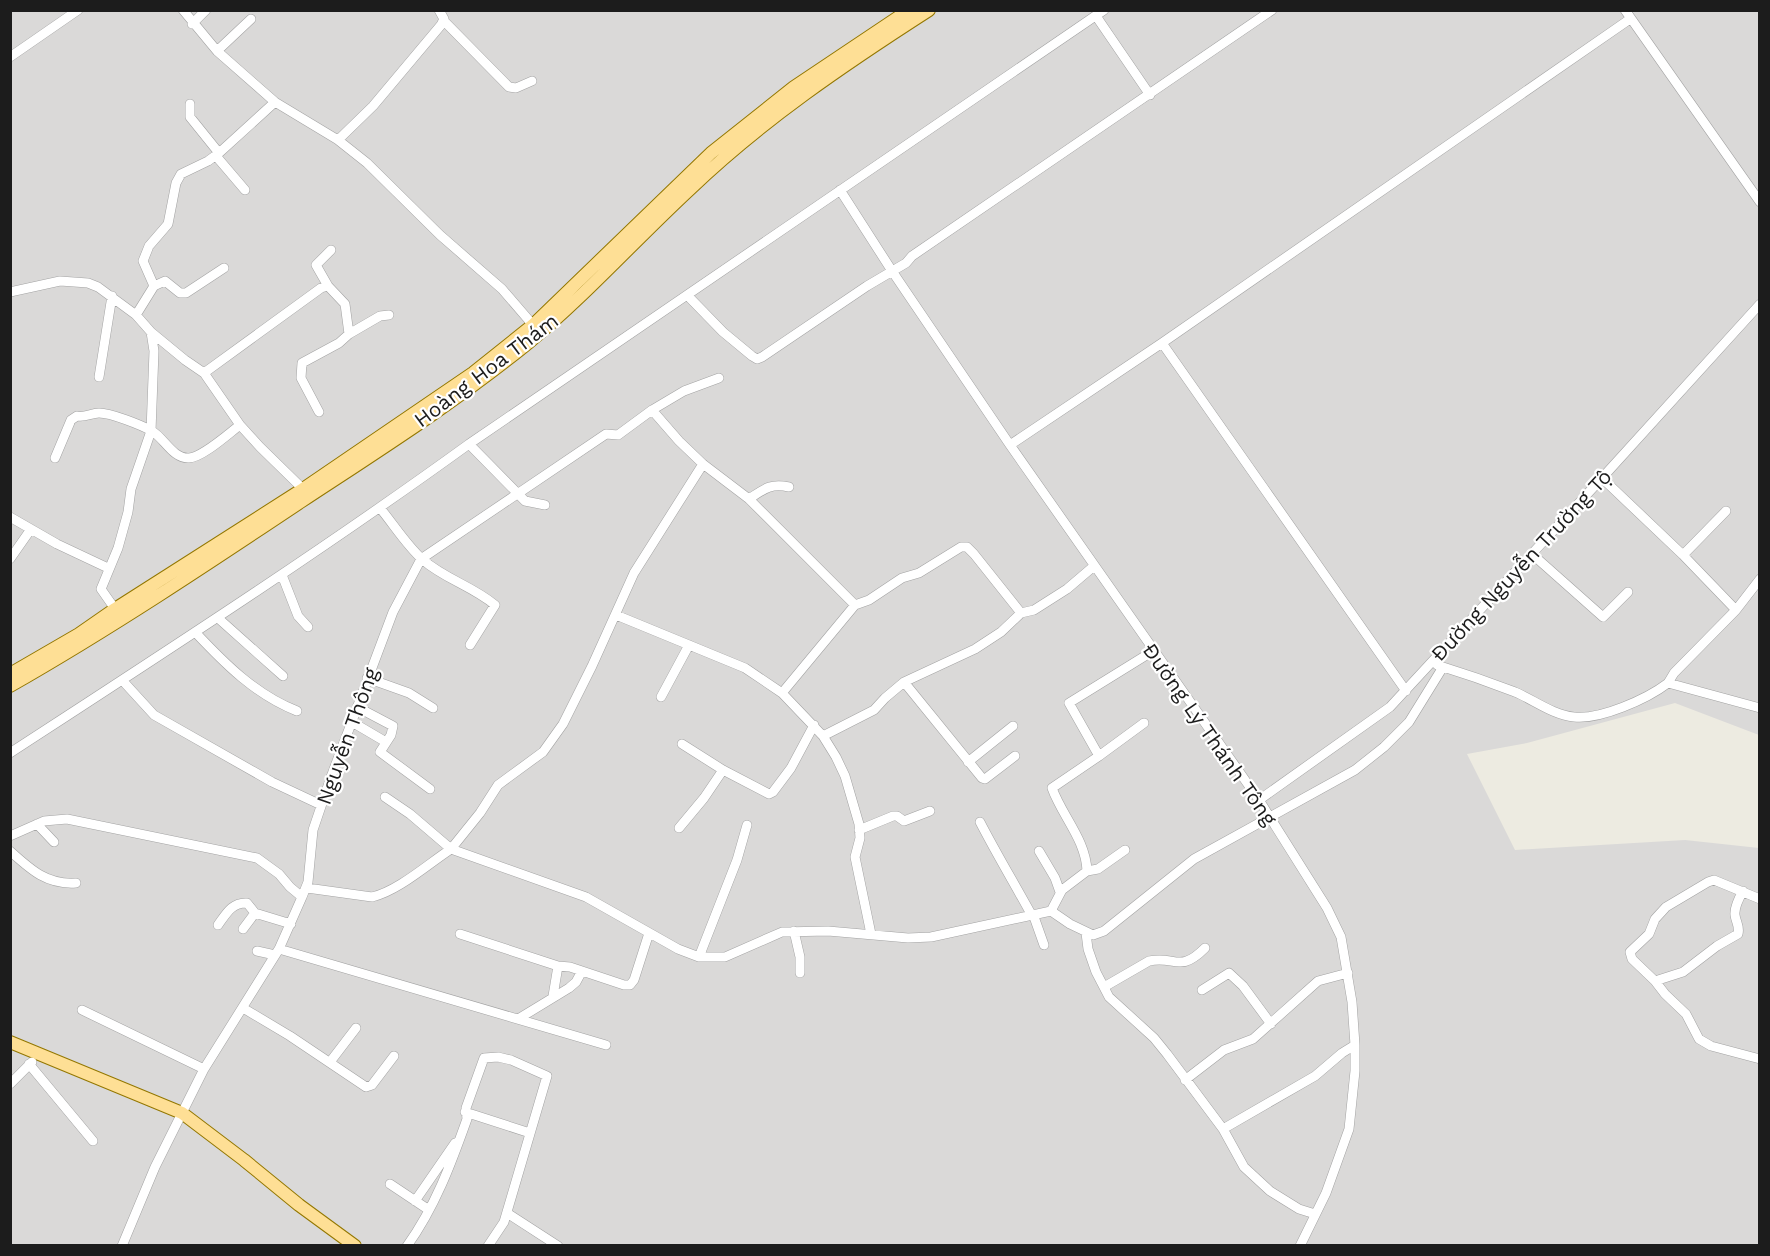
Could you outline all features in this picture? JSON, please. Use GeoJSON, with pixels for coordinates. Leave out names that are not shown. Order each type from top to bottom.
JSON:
{"type":"FeatureCollection","features":[{"type":"Feature","properties":{"kind":"main road","name":"Hoàng Hoa Thám"},"geometry":{"type":"LineString","coordinates":[[10,686],[86,643],[306,493],[487,375],[691,187],[715,158],[794,87],[909,10]]}},
{"type":"Feature","properties":{"kind":"main road","name":"Hoàng Hoa Thám"},"geometry":{"type":"LineString","coordinates":[[715,158],[784,108],[929,10]]}},
{"type":"Feature","properties":{"kind":"main road","name":"Hoàng Hoa Thám"},"geometry":{"type":"LineString","coordinates":[[10,674],[79,634],[115,609],[306,493]]}},
{"type":"Feature","properties":{"kind":"main road"},"geometry":{"type":"LineString","coordinates":[[10,1042],[182,1113],[351,1244]]}},
{"type":"Feature","properties":{"kind":"street"},"geometry":{"type":"LineString","coordinates":[[10,57],[78,10]]}},
{"type":"Feature","properties":{"kind":"street"},"geometry":{"type":"LineString","coordinates":[[183,10],[192,24],[217,51],[275,102],[338,140],[367,163],[440,236],[502,289],[536,329]]}},
{"type":"Feature","properties":{"kind":"street"},"geometry":{"type":"LineString","coordinates":[[192,24],[206,10]]}},
{"type":"Feature","properties":{"kind":"street"},"geometry":{"type":"LineString","coordinates":[[439,10],[444,21],[509,87],[513,89],[532,81]]}},
{"type":"Feature","properties":{"kind":"street"},"geometry":{"type":"LineString","coordinates":[[687,295],[723,332],[757,359],[892,271],[1272,10]]}},
{"type":"Feature","properties":{"kind":"street"},"geometry":{"type":"LineString","coordinates":[[10,753],[282,575],[1100,13],[1150,95]]}},
{"type":"Feature","properties":{"kind":"street"},"geometry":{"type":"LineString","coordinates":[[1010,445],[1162,343],[1626,13],[1760,202]]}},
{"type":"Feature","properties":{"kind":"street"},"geometry":{"type":"LineString","coordinates":[[217,51],[251,19]]}},
{"type":"Feature","properties":{"kind":"street"},"geometry":{"type":"LineString","coordinates":[[338,140],[373,106],[444,21]]}},
{"type":"Feature","properties":{"kind":"street"},"geometry":{"type":"LineString","coordinates":[[154,286],[143,261],[148,246],[162,232],[170,218],[178,178],[185,171],[218,154],[275,102]]}},
{"type":"Feature","properties":{"kind":"street"},"geometry":{"type":"LineString","coordinates":[[190,104],[190,117],[245,190]]}},
{"type":"Feature","properties":{"kind":"street","name":"Đường Lý Thánh Tông"},"geometry":{"type":"LineString","coordinates":[[840,190],[1010,445],[1259,800],[1327,908],[1341,937],[1348,974],[1355,1045],[1355,1071],[1349,1129],[1326,1193],[1300,1245]]}},
{"type":"Feature","properties":{"kind":"street"},"geometry":{"type":"LineString","coordinates":[[331,250],[315,265],[328,286],[345,304],[350,334]]}},
{"type":"Feature","properties":{"kind":"street"},"geometry":{"type":"LineString","coordinates":[[136,315],[154,286],[165,281],[180,293],[186,293],[224,268]]}},
{"type":"Feature","properties":{"kind":"street"},"geometry":{"type":"LineString","coordinates":[[10,292],[60,281],[74,281],[98,287],[112,296],[184,360],[204,373],[240,425],[306,493]]}},
{"type":"Feature","properties":{"kind":"street"},"geometry":{"type":"LineString","coordinates":[[204,373],[321,288],[328,286]]}},
{"type":"Feature","properties":{"kind":"street"},"geometry":{"type":"LineString","coordinates":[[99,377],[112,296]]}},
{"type":"Feature","properties":{"kind":"street","name":"Đường Nguyễn Trường Tộ"},"geometry":{"type":"LineString","coordinates":[[1259,800],[1390,707],[1760,303]]}},
{"type":"Feature","properties":{"kind":"street"},"geometry":{"type":"LineString","coordinates":[[319,412],[301,378],[302,363],[339,343],[380,316],[389,315]]}},
{"type":"Feature","properties":{"kind":"street"},"geometry":{"type":"LineString","coordinates":[[115,609],[101,589],[118,548],[128,512],[131,489],[151,431],[154,351],[151,332]]}},
{"type":"Feature","properties":{"kind":"street"},"geometry":{"type":"LineString","coordinates":[[1162,343],[1406,691]]}},
{"type":"Feature","properties":{"kind":"street","name":"Nguyễn Thông"},"geometry":{"type":"LineString","coordinates":[[122,1245],[155,1167],[204,1069],[277,952],[291,924],[304,893],[313,830],[321,805],[393,612],[421,559],[606,434],[618,435],[652,410],[684,391],[719,378]]}},
{"type":"Feature","properties":{"kind":"street"},"geometry":{"type":"LineString","coordinates":[[652,410],[679,441],[703,464],[749,499],[855,605]]}},
{"type":"Feature","properties":{"kind":"street"},"geometry":{"type":"LineString","coordinates":[[55,458],[74,416],[108,414],[151,431],[173,451],[182,457],[189,458],[200,454],[240,425]]}},
{"type":"Feature","properties":{"kind":"street"},"geometry":{"type":"LineString","coordinates":[[470,444],[516,493],[530,503],[545,505]]}},
{"type":"Feature","properties":{"kind":"street"},"geometry":{"type":"LineString","coordinates":[[10,837],[44,821],[68,819],[257,858],[279,874],[290,887],[304,893],[372,897],[380,895],[451,849],[480,813],[498,785],[543,752],[557,733],[583,685],[633,573],[703,464]]}},
{"type":"Feature","properties":{"kind":"street"},"geometry":{"type":"LineString","coordinates":[[1602,478],[1683,555],[1736,610]]}},
{"type":"Feature","properties":{"kind":"street"},"geometry":{"type":"LineString","coordinates":[[749,499],[769,486],[789,487]]}},
{"type":"Feature","properties":{"kind":"street"},"geometry":{"type":"LineString","coordinates":[[380,508],[421,559],[449,579],[480,592],[495,605],[470,645]]}},
{"type":"Feature","properties":{"kind":"street"},"geometry":{"type":"LineString","coordinates":[[1683,555],[1726,511]]}},
{"type":"Feature","properties":{"kind":"street"},"geometry":{"type":"LineString","coordinates":[[10,517],[108,568]]}},
{"type":"Feature","properties":{"kind":"street"},"geometry":{"type":"LineString","coordinates":[[10,559],[31,529]]}},
{"type":"Feature","properties":{"kind":"street"},"geometry":{"type":"LineString","coordinates":[[782,693],[855,605],[869,600],[902,578],[919,573],[961,547],[967,547],[974,554],[1022,613]]}},
{"type":"Feature","properties":{"kind":"street"},"geometry":{"type":"LineString","coordinates":[[1532,554],[1603,617],[1628,592]]}},
{"type":"Feature","properties":{"kind":"street"},"geometry":{"type":"LineString","coordinates":[[823,736],[874,710],[904,682],[975,649],[1022,613],[1034,610],[1067,589],[1094,566]]}},
{"type":"Feature","properties":{"kind":"street"},"geometry":{"type":"LineString","coordinates":[[282,575],[298,616],[308,627]]}},
{"type":"Feature","properties":{"kind":"street"},"geometry":{"type":"LineString","coordinates":[[1432,663],[1515,693],[1562,715],[1576,717],[1601,713],[1628,705],[1668,683],[1674,673],[1736,610],[1755,594],[1760,579]]}},
{"type":"Feature","properties":{"kind":"street"},"geometry":{"type":"LineString","coordinates":[[616,615],[745,668],[782,693],[814,724],[836,757],[844,776],[859,830],[860,838],[855,857],[871,934]]}},
{"type":"Feature","properties":{"kind":"street"},"geometry":{"type":"LineString","coordinates":[[218,618],[283,676]]}},
{"type":"Feature","properties":{"kind":"street"},"geometry":{"type":"LineString","coordinates":[[195,632],[226,665],[245,681],[285,707],[297,711]]}},
{"type":"Feature","properties":{"kind":"street"},"geometry":{"type":"LineString","coordinates":[[661,698],[689,645]]}},
{"type":"Feature","properties":{"kind":"street"},"geometry":{"type":"LineString","coordinates":[[1099,756],[1070,702],[1153,651]]}},
{"type":"Feature","properties":{"kind":"street"},"geometry":{"type":"LineString","coordinates":[[386,797],[451,849],[586,897],[678,949],[699,957],[725,957],[782,932],[828,931],[908,938],[931,937],[1051,911],[1093,935],[1104,931],[1194,859],[1355,770],[1384,747],[1409,722],[1443,667]]}},
{"type":"Feature","properties":{"kind":"street"},"geometry":{"type":"LineString","coordinates":[[367,678],[409,693],[433,708]]}},
{"type":"Feature","properties":{"kind":"street"},"geometry":{"type":"LineString","coordinates":[[122,680],[154,715],[272,782],[321,805]]}},
{"type":"Feature","properties":{"kind":"street"},"geometry":{"type":"LineString","coordinates":[[904,682],[982,778],[985,779],[1015,756]]}},
{"type":"Feature","properties":{"kind":"street"},"geometry":{"type":"LineString","coordinates":[[1668,683],[1760,708]]}},
{"type":"Feature","properties":{"kind":"street"},"geometry":{"type":"LineString","coordinates":[[357,707],[393,726],[380,752],[430,789]]}},
{"type":"Feature","properties":{"kind":"street"},"geometry":{"type":"LineString","coordinates":[[352,722],[386,742]]}},
{"type":"Feature","properties":{"kind":"street"},"geometry":{"type":"LineString","coordinates":[[1087,871],[1087,860],[1075,831],[1052,788],[1144,723]]}},
{"type":"Feature","properties":{"kind":"street"},"geometry":{"type":"LineString","coordinates":[[682,744],[723,770],[768,794],[773,792],[791,768],[814,724]]}},
{"type":"Feature","properties":{"kind":"street"},"geometry":{"type":"LineString","coordinates":[[968,762],[1013,726]]}},
{"type":"Feature","properties":{"kind":"street"},"geometry":{"type":"LineString","coordinates":[[679,828],[723,770]]}},
{"type":"Feature","properties":{"kind":"street"},"geometry":{"type":"LineString","coordinates":[[859,830],[893,816],[904,821],[930,811]]}},
{"type":"Feature","properties":{"kind":"street"},"geometry":{"type":"LineString","coordinates":[[980,822],[1005,871],[1032,914],[1044,945]]}},
{"type":"Feature","properties":{"kind":"street"},"geometry":{"type":"LineString","coordinates":[[37,824],[54,842]]}},
{"type":"Feature","properties":{"kind":"street"},"geometry":{"type":"LineString","coordinates":[[699,957],[737,860],[747,825]]}},
{"type":"Feature","properties":{"kind":"street"},"geometry":{"type":"LineString","coordinates":[[1051,911],[1060,892],[1087,871],[1098,868],[1125,849]]}},
{"type":"Feature","properties":{"kind":"street"},"geometry":{"type":"LineString","coordinates":[[10,850],[32,871],[61,884],[76,883]]}},
{"type":"Feature","properties":{"kind":"street"},"geometry":{"type":"LineString","coordinates":[[1039,851],[1055,878],[1060,892]]}},
{"type":"Feature","properties":{"kind":"street"},"geometry":{"type":"LineString","coordinates":[[1760,899],[1713,880],[1700,885],[1666,907],[1655,919],[1648,934],[1630,952],[1632,959],[1686,1014],[1695,1033],[1703,1043],[1760,1059]]}},
{"type":"Feature","properties":{"kind":"street"},"geometry":{"type":"LineString","coordinates":[[1655,981],[1683,972],[1717,946],[1738,934],[1735,907],[1743,891]]}},
{"type":"Feature","properties":{"kind":"street"},"geometry":{"type":"LineString","coordinates":[[218,925],[234,905],[240,903],[247,903],[255,913],[291,924]]}},
{"type":"Feature","properties":{"kind":"street"},"geometry":{"type":"LineString","coordinates":[[243,929],[255,913]]}},
{"type":"Feature","properties":{"kind":"street"},"geometry":{"type":"LineString","coordinates":[[794,931],[800,957],[800,973]]}},
{"type":"Feature","properties":{"kind":"street"},"geometry":{"type":"LineString","coordinates":[[460,934],[558,966],[630,985],[634,980],[649,933]]}},
{"type":"Feature","properties":{"kind":"street"},"geometry":{"type":"LineString","coordinates":[[1086,933],[1088,949],[1096,972],[1116,1005],[1154,1038],[1223,1129],[1244,1167],[1270,1191],[1299,1209],[1315,1214]]}},
{"type":"Feature","properties":{"kind":"street"},"geometry":{"type":"LineString","coordinates":[[1104,987],[1149,961],[1156,959],[1180,963],[1194,958],[1205,948]]}},
{"type":"Feature","properties":{"kind":"street"},"geometry":{"type":"LineString","coordinates":[[257,951],[277,952],[606,1045]]}},
{"type":"Feature","properties":{"kind":"street"},"geometry":{"type":"LineString","coordinates":[[554,996],[558,966]]}},
{"type":"Feature","properties":{"kind":"street"},"geometry":{"type":"LineString","coordinates":[[518,1019],[576,982],[582,971]]}},
{"type":"Feature","properties":{"kind":"street"},"geometry":{"type":"LineString","coordinates":[[1202,990],[1230,973],[1272,1024]]}},
{"type":"Feature","properties":{"kind":"street"},"geometry":{"type":"LineString","coordinates":[[1185,1080],[1224,1050],[1253,1039],[1318,981],[1348,974]]}},
{"type":"Feature","properties":{"kind":"street"},"geometry":{"type":"LineString","coordinates":[[243,1008],[368,1087],[394,1056]]}},
{"type":"Feature","properties":{"kind":"street"},"geometry":{"type":"LineString","coordinates":[[82,1010],[204,1069]]}},
{"type":"Feature","properties":{"kind":"street"},"geometry":{"type":"LineString","coordinates":[[330,1062],[356,1028]]}},
{"type":"Feature","properties":{"kind":"street"},"geometry":{"type":"LineString","coordinates":[[1223,1129],[1315,1076],[1355,1045]]}},
{"type":"Feature","properties":{"kind":"street"},"geometry":{"type":"LineString","coordinates":[[10,1084],[39,1054]]}},
{"type":"Feature","properties":{"kind":"street"},"geometry":{"type":"LineString","coordinates":[[407,1245],[439,1193],[463,1131],[467,1119],[465,1112],[484,1058],[498,1057],[511,1060],[547,1076],[504,1222],[488,1245]]}},
{"type":"Feature","properties":{"kind":"street"},"geometry":{"type":"LineString","coordinates":[[29,1064],[93,1141]]}},
{"type":"Feature","properties":{"kind":"street"},"geometry":{"type":"LineString","coordinates":[[465,1112],[530,1133]]}},
{"type":"Feature","properties":{"kind":"street"},"geometry":{"type":"LineString","coordinates":[[415,1201],[463,1131]]}},
{"type":"Feature","properties":{"kind":"street"},"geometry":{"type":"LineString","coordinates":[[390,1184],[429,1210]]}},
{"type":"Feature","properties":{"kind":"street"},"geometry":{"type":"LineString","coordinates":[[507,1213],[558,1245]]}},
{"type":"Feature","properties":{"kind":"shaded area"},"geometry":{"type":"Polygon","coordinates":[[[10,11],[1759,11],[1759,735],[1675,703],[1527,743],[1467,754],[1515,850],[1685,840],[1759,848],[1759,1245],[11,1245],[10,11]]]}}]}
